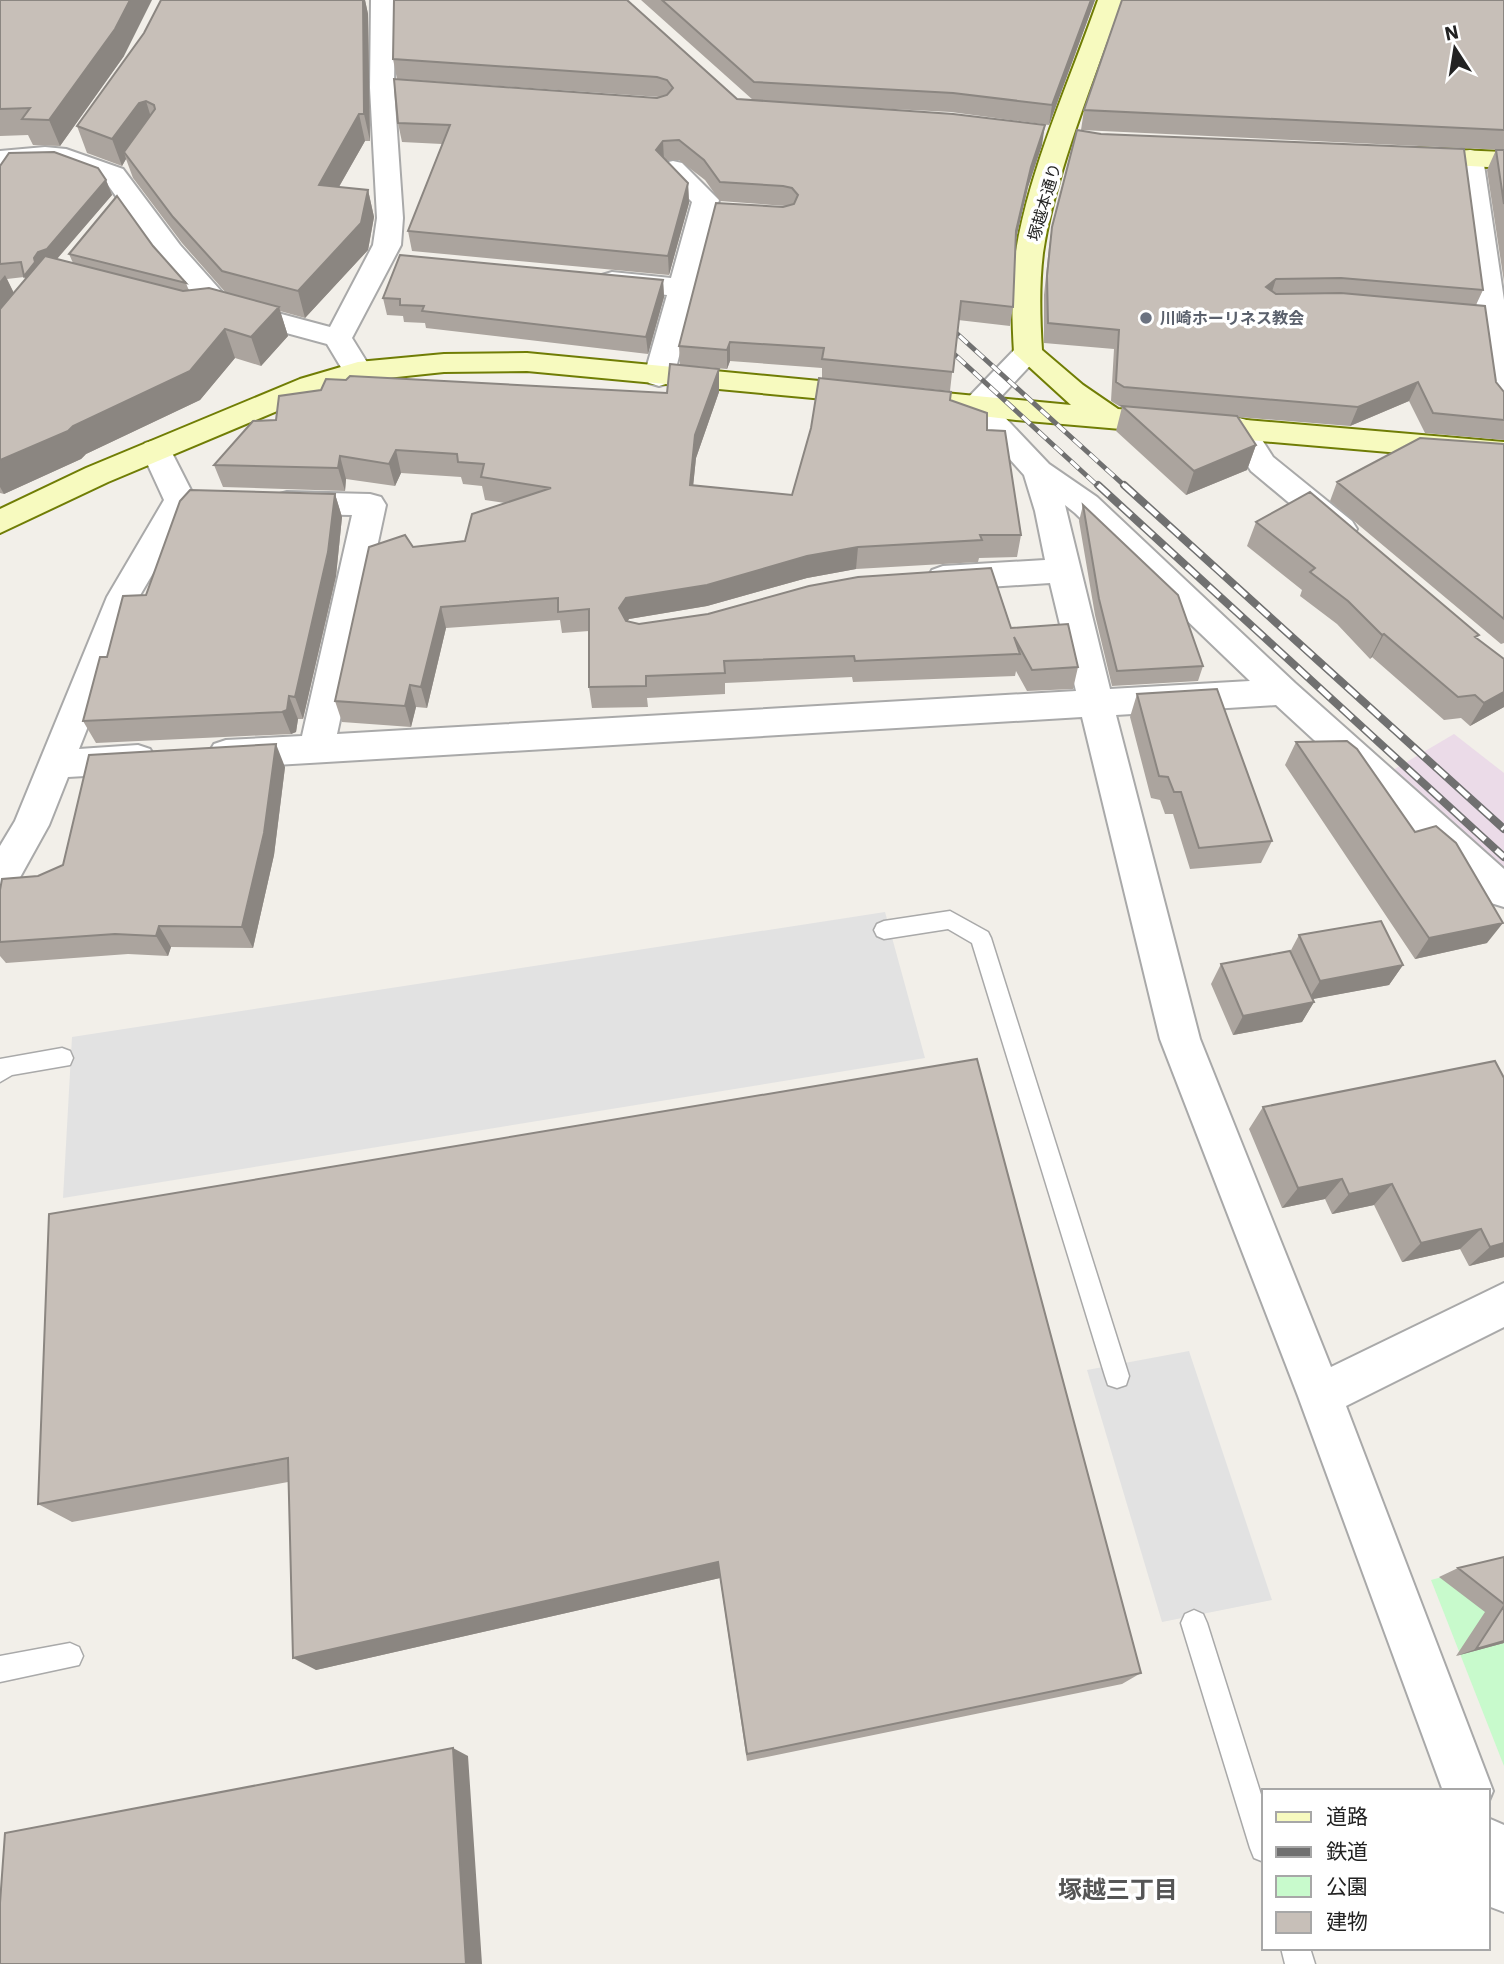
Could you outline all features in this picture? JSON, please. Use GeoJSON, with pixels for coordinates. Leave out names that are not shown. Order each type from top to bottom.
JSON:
{"type":"FeatureCollection","features":[{"type":"Feature","properties":{"kind":"street"},"geometry":{"type":"LineString","coordinates":[[338,338],[387,245],[390,218],[382,88],[383,0]]}},
{"type":"Feature","properties":{"kind":"street","name":"塚越本通り"},"geometry":{"type":"LineString","coordinates":[[1028,353],[1026,331],[1032,243],[1062,137],[1110,0]]}},
{"type":"Feature","properties":{"kind":"street"},"geometry":{"type":"LineString","coordinates":[[382,88],[410,90]]}},
{"type":"Feature","properties":{"kind":"street"},"geometry":{"type":"LineString","coordinates":[[67,158],[83,136]]}},
{"type":"Feature","properties":{"kind":"street"},"geometry":{"type":"LineString","coordinates":[[0,159],[45,155],[67,158],[114,175],[170,251],[219,306]]}},
{"type":"Feature","properties":{"kind":"street"},"geometry":{"type":"LineString","coordinates":[[1389,155],[1504,160]]}},
{"type":"Feature","properties":{"kind":"street"},"geometry":{"type":"LineString","coordinates":[[1470,158],[1484,318],[1504,401]]}},
{"type":"Feature","properties":{"kind":"street"},"geometry":{"type":"LineString","coordinates":[[659,376],[683,288],[717,212],[673,169]]}},
{"type":"Feature","properties":{"kind":"street"},"geometry":{"type":"LineString","coordinates":[[380,259],[407,261]]}},
{"type":"Feature","properties":{"kind":"street"},"geometry":{"type":"LineString","coordinates":[[586,279],[683,288]]}},
{"type":"Feature","properties":{"kind":"street"},"geometry":{"type":"LineString","coordinates":[[181,306],[194,309],[219,306],[338,338],[358,372]]}},
{"type":"Feature","properties":{"kind":"street"},"geometry":{"type":"LineString","coordinates":[[976,405],[1028,353],[1073,392],[1108,416]]}},
{"type":"Feature","properties":{"kind":"street"},"geometry":{"type":"LineString","coordinates":[[0,522],[156,450],[310,386],[358,372],[490,362],[527,362],[1504,452]]}},
{"type":"Feature","properties":{"kind":"street"},"geometry":{"type":"LineString","coordinates":[[976,405],[1038,471],[1086,505],[1283,692],[1504,892]]}},
{"type":"Feature","properties":{"kind":"street"},"geometry":{"type":"LineString","coordinates":[[1239,428],[1262,464],[1369,552]]}},
{"type":"Feature","properties":{"kind":"street"},"geometry":{"type":"LineString","coordinates":[[0,879],[31,825],[123,597],[194,500],[156,450]]}},
{"type":"Feature","properties":{"kind":"street"},"geometry":{"type":"LineString","coordinates":[[1038,471],[1051,511],[1063,571],[1180,1039],[1320,1396],[1467,1789]]}},
{"type":"Feature","properties":{"kind":"street"},"geometry":{"type":"LineString","coordinates":[[261,502],[370,505],[316,748]]}},
{"type":"Feature","properties":{"kind":"street"},"geometry":{"type":"LineString","coordinates":[[911,580],[1063,571]]}},
{"type":"Feature","properties":{"kind":"street"},"geometry":{"type":"LineString","coordinates":[[56,764],[1283,692]]}},
{"type":"Feature","properties":{"kind":"street"},"geometry":{"type":"LineString","coordinates":[[1320,1396],[1504,1304]]}},
{"type":"Feature","properties":{"kind":"street"},"geometry":{"type":"LineString","coordinates":[[1490,1849],[1504,1886]]}},
{"type":"Feature","properties":{"kind":"lane"},"geometry":{"type":"LineString","coordinates":[[884,930],[950,920],[981,938],[1117,1376]]}},
{"type":"Feature","properties":{"kind":"lane"},"geometry":{"type":"LineString","coordinates":[[0,1072],[6,1066],[62,1058]]}},
{"type":"Feature","properties":{"kind":"lane"},"geometry":{"type":"LineString","coordinates":[[1194,1623],[1262,1842]]}},
{"type":"Feature","properties":{"kind":"lane"},"geometry":{"type":"LineString","coordinates":[[0,1669],[71,1656]]}},
{"type":"Feature","properties":{"kind":"shaded area"},"geometry":{"type":"Polygon","coordinates":[[[1454,734],[1504,773],[1504,883],[1388,773],[1454,734]]]}},
{"type":"Feature","properties":{"kind":"shaded area"},"geometry":{"type":"Polygon","coordinates":[[[885,912],[925,1058],[63,1198],[72,1037],[885,912]]]}},
{"type":"Feature","properties":{"kind":"shaded area"},"geometry":{"type":"Polygon","coordinates":[[[1189,1351],[1272,1600],[1162,1622],[1087,1370],[1189,1351]]]}},
{"type":"Feature","properties":{"kind":"green space"},"geometry":{"type":"Polygon","coordinates":[[[1504,1560],[1504,1766],[1431,1580],[1504,1560]]]}},
{"type":"Feature","properties":{"kind":"building"},"geometry":{"type":"Polygon","coordinates":[[[0,0],[130,0],[115,29],[49,120],[22,119],[30,108],[0,109],[0,0]]]}},
{"type":"Feature","properties":{"kind":"building"},"geometry":{"type":"Polygon","coordinates":[[[161,0],[363,0],[364,114],[359,114],[319,185],[368,190],[361,223],[298,291],[222,271],[173,217],[124,152],[155,109],[154,105],[146,101],[139,103],[112,139],[77,126],[144,33],[161,0]]]}},
{"type":"Feature","properties":{"kind":"building"},"geometry":{"type":"Polygon","coordinates":[[[394,0],[627,0],[737,99],[953,114],[1045,125],[1031,167],[1016,231],[1013,307],[961,301],[953,372],[822,359],[824,348],[730,342],[727,350],[679,346],[716,203],[783,207],[794,204],[798,195],[792,188],[783,186],[720,182],[704,160],[679,140],[663,141],[656,150],[688,183],[668,256],[408,231],[450,125],[398,123],[394,79],[657,98],[667,95],[673,88],[667,80],[657,77],[393,59],[394,0]]]}},
{"type":"Feature","properties":{"kind":"building"},"geometry":{"type":"Polygon","coordinates":[[[662,0],[1091,0],[1052,105],[953,93],[754,82],[662,0]]]}},
{"type":"Feature","properties":{"kind":"building"},"geometry":{"type":"Polygon","coordinates":[[[1122,0],[1504,0],[1504,130],[1084,110],[1122,0]]]}},
{"type":"Feature","properties":{"kind":"building"},"geometry":{"type":"Polygon","coordinates":[[[1077,130],[1101,134],[1464,149],[1483,290],[1341,278],[1276,279],[1266,287],[1276,294],[1341,293],[1485,306],[1496,382],[1504,392],[1504,420],[1433,413],[1418,382],[1358,407],[1124,387],[1116,382],[1119,330],[1048,323],[1047,276],[1052,227],[1077,130]]]}},
{"type":"Feature","properties":{"kind":"building"},"geometry":{"type":"Polygon","coordinates":[[[1496,150],[1504,150],[1504,204],[1496,150]]]}},
{"type":"Feature","properties":{"kind":"building"},"geometry":{"type":"Polygon","coordinates":[[[54,152],[98,168],[106,180],[47,249],[38,252],[34,258],[35,262],[24,276],[21,262],[0,264],[0,166],[9,153],[54,152]]]}},
{"type":"Feature","properties":{"kind":"building"},"geometry":{"type":"Polygon","coordinates":[[[117,196],[153,246],[186,283],[69,254],[117,196]]]}},
{"type":"Feature","properties":{"kind":"building"},"geometry":{"type":"Polygon","coordinates":[[[400,255],[663,280],[646,337],[422,311],[424,306],[400,305],[400,299],[383,298],[400,255]]]}},
{"type":"Feature","properties":{"kind":"building"},"geometry":{"type":"Polygon","coordinates":[[[45,256],[183,291],[209,288],[279,307],[251,337],[225,329],[190,371],[73,426],[68,431],[0,460],[0,309],[45,256]]]}},
{"type":"Feature","properties":{"kind":"building"},"geometry":{"type":"Polygon","coordinates":[[[670,364],[719,369],[695,435],[690,485],[792,495],[811,428],[819,378],[951,392],[950,400],[987,413],[987,430],[1005,431],[1021,535],[980,535],[982,540],[858,547],[807,556],[707,585],[626,598],[619,608],[626,621],[639,624],[708,614],[809,586],[858,577],[991,568],[1011,628],[1068,624],[1078,667],[1032,670],[1014,637],[1020,654],[855,661],[854,656],[724,661],[725,673],[646,676],[646,686],[589,687],[589,609],[558,612],[558,598],[441,607],[421,687],[410,685],[405,706],[335,701],[369,547],[405,535],[413,547],[465,541],[472,514],[551,488],[481,477],[484,464],[458,462],[457,454],[396,450],[389,464],[340,456],[338,468],[214,465],[253,421],[276,420],[279,396],[321,390],[326,379],[346,380],[350,376],[667,393],[670,364]]]}},
{"type":"Feature","properties":{"kind":"building"},"geometry":{"type":"Polygon","coordinates":[[[1122,406],[1237,416],[1256,445],[1194,471],[1122,406]]]}},
{"type":"Feature","properties":{"kind":"building"},"geometry":{"type":"Polygon","coordinates":[[[1420,438],[1504,444],[1504,619],[1337,482],[1420,438]]]}},
{"type":"Feature","properties":{"kind":"building"},"geometry":{"type":"Polygon","coordinates":[[[190,490],[335,494],[328,552],[295,697],[289,696],[287,710],[282,712],[83,721],[100,657],[107,657],[123,596],[146,595],[180,501],[190,490]]]}},
{"type":"Feature","properties":{"kind":"building"},"geometry":{"type":"Polygon","coordinates":[[[1310,492],[1479,635],[1475,637],[1504,659],[1504,692],[1484,703],[1475,695],[1458,697],[1382,635],[1348,601],[1310,572],[1315,568],[1256,522],[1310,492]]]}},
{"type":"Feature","properties":{"kind":"building"},"geometry":{"type":"Polygon","coordinates":[[[1083,505],[1178,595],[1203,666],[1117,671],[1099,599],[1083,505]]]}},
{"type":"Feature","properties":{"kind":"building"},"geometry":{"type":"Polygon","coordinates":[[[1217,689],[1272,841],[1199,848],[1181,792],[1174,792],[1168,777],[1159,776],[1137,694],[1217,689]]]}},
{"type":"Feature","properties":{"kind":"building"},"geometry":{"type":"Polygon","coordinates":[[[1347,741],[1357,749],[1415,832],[1436,826],[1456,843],[1503,923],[1429,938],[1296,742],[1347,741]]]}},
{"type":"Feature","properties":{"kind":"building"},"geometry":{"type":"Polygon","coordinates":[[[276,744],[264,833],[242,927],[159,926],[156,936],[115,934],[0,942],[2,879],[38,876],[63,865],[89,755],[276,744]]]}},
{"type":"Feature","properties":{"kind":"building"},"geometry":{"type":"Polygon","coordinates":[[[1381,921],[1403,965],[1320,981],[1299,935],[1381,921]]]}},
{"type":"Feature","properties":{"kind":"building"},"geometry":{"type":"Polygon","coordinates":[[[1290,951],[1314,1002],[1243,1016],[1221,964],[1290,951]]]}},
{"type":"Feature","properties":{"kind":"building"},"geometry":{"type":"Polygon","coordinates":[[[977,1059],[1141,1673],[747,1754],[718,1562],[293,1658],[288,1458],[38,1504],[49,1214],[977,1059]]]}},
{"type":"Feature","properties":{"kind":"building"},"geometry":{"type":"Polygon","coordinates":[[[1495,1061],[1504,1078],[1504,1243],[1490,1247],[1481,1229],[1421,1243],[1392,1184],[1349,1194],[1342,1179],[1298,1188],[1263,1107],[1495,1061]]]}},
{"type":"Feature","properties":{"kind":"building"},"geometry":{"type":"Polygon","coordinates":[[[1504,1557],[1504,1604],[1458,1568],[1504,1557]]]}},
{"type":"Feature","properties":{"kind":"building"},"geometry":{"type":"Polygon","coordinates":[[[1504,1606],[1504,1641],[1476,1649],[1504,1606]]]}},
{"type":"Feature","properties":{"kind":"building"},"geometry":{"type":"Polygon","coordinates":[[[453,1748],[466,1964],[0,1964],[0,1903],[5,1833],[453,1748]]]}},
{"type":"Feature","properties":{"kind":"railway"},"geometry":{"type":"LineString","coordinates":[[943,321],[1126,487]]}},
{"type":"Feature","properties":{"kind":"railway"},"geometry":{"type":"LineString","coordinates":[[941,342],[1099,487]]}},
{"type":"Feature","properties":{"kind":"railway"},"geometry":{"type":"LineString","coordinates":[[1098,485],[1504,857]]}},
{"type":"Feature","properties":{"kind":"railway"},"geometry":{"type":"LineString","coordinates":[[1124,485],[1504,829]]}},
{"type":"Feature","properties":{"kind":"place","name":"川崎ホーリネス教会"},"geometry":{"type":"Point","coordinates":[1146,318]}},
{"type":"Feature","properties":{"kind":"district","name":"塚越三丁目"},"geometry":{"type":"Point","coordinates":[1118,1889]}}]}
